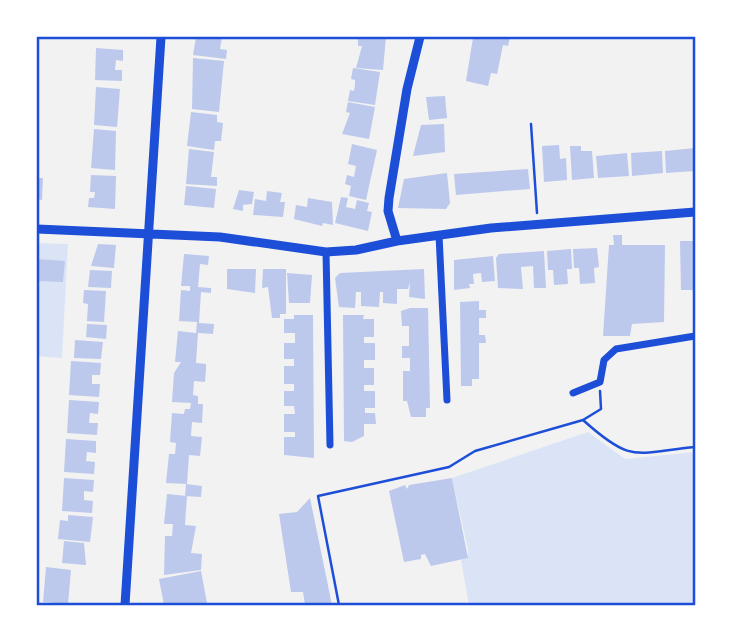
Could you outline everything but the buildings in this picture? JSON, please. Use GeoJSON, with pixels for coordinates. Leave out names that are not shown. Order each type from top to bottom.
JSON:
{"type":"FeatureCollection","features":[{"type":"Feature","properties":{"kind":"street"},"geometry":{"type":"LineString","coordinates":[[125,605],[161,37]]}},
{"type":"Feature","properties":{"kind":"street"},"geometry":{"type":"LineString","coordinates":[[397,241],[388,211],[389,198],[407,89],[420,37]]}},
{"type":"Feature","properties":{"kind":"street"},"geometry":{"type":"LineString","coordinates":[[37,229],[219,237],[326,252],[538,224],[695,212]]}},
{"type":"Feature","properties":{"kind":"street"},"geometry":{"type":"LineString","coordinates":[[439,235],[447,400]]}},
{"type":"Feature","properties":{"kind":"street"},"geometry":{"type":"LineString","coordinates":[[326,252],[330,445]]}},
{"type":"Feature","properties":{"kind":"street"},"geometry":{"type":"LineString","coordinates":[[573,393],[600,382],[604,360],[616,349],[695,336]]}},
{"type":"Feature","properties":{"kind":"path"},"geometry":{"type":"LineString","coordinates":[[531,124],[538,224]]}},
{"type":"Feature","properties":{"kind":"path"},"geometry":{"type":"LineString","coordinates":[[339,605],[318,496],[449,467],[475,451],[583,420],[601,409],[600,382]]}},
{"type":"Feature","properties":{"kind":"path"},"geometry":{"type":"LineString","coordinates":[[583,420],[610,444],[631,454],[695,447]]}},
{"type":"Feature","properties":{"kind":"shaded area"},"geometry":{"type":"Polygon","coordinates":[[[37,243],[68,244],[62,358],[37,356],[37,243]]]}},
{"type":"Feature","properties":{"kind":"shaded area"},"geometry":{"type":"Polygon","coordinates":[[[588,432],[625,459],[695,452],[695,605],[469,605],[461,560],[468,558],[468,549],[452,478],[588,432]]]}}]}
